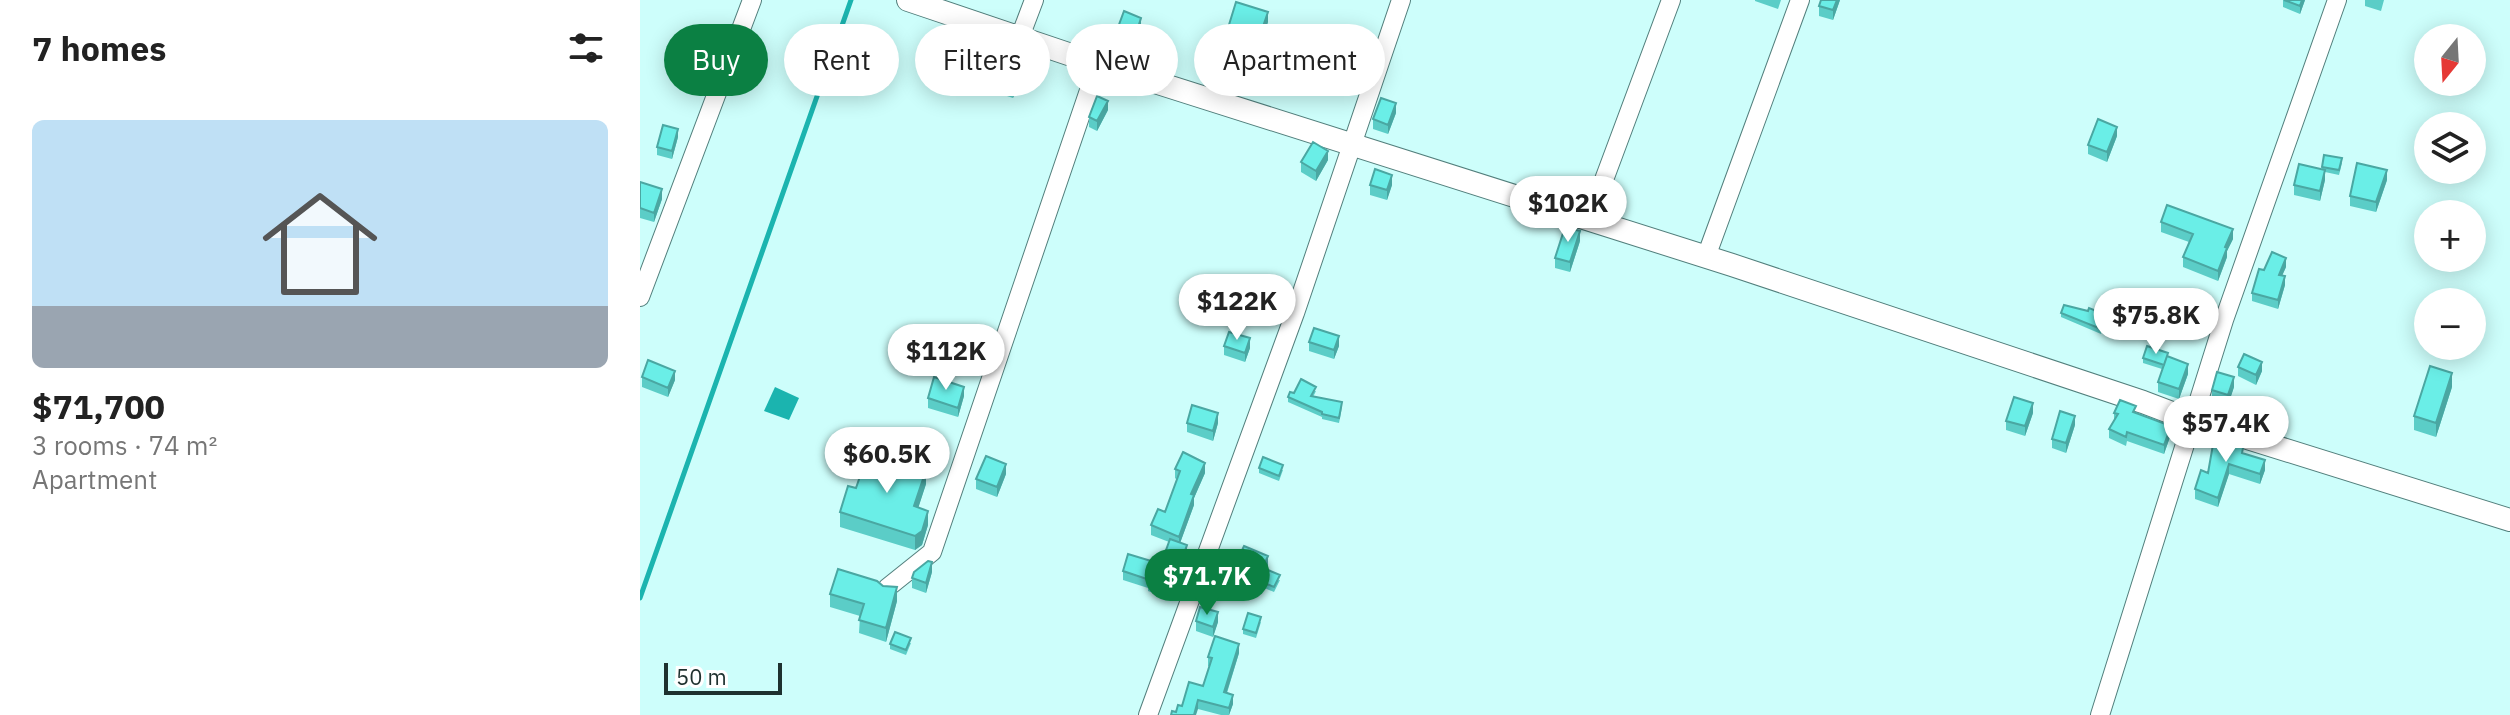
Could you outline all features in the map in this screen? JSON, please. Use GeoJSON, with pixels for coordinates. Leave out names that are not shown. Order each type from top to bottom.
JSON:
{"type":"FeatureCollection","features":[{"type":"Feature","properties":{"kind":"street"},"geometry":{"type":"LineString","coordinates":[[640,297],[752,0]]}},
{"type":"Feature","properties":{"kind":"street"},"geometry":{"type":"LineString","coordinates":[[908,0],[981,24]]}},
{"type":"Feature","properties":{"kind":"street"},"geometry":{"type":"LineString","coordinates":[[1025,24],[1034,0]]}},
{"type":"Feature","properties":{"kind":"street"},"geometry":{"type":"LineString","coordinates":[[1148,715],[1295,313],[1401,0]]}},
{"type":"Feature","properties":{"kind":"street"},"geometry":{"type":"LineString","coordinates":[[1589,220],[1671,0]]}},
{"type":"Feature","properties":{"kind":"street"},"geometry":{"type":"LineString","coordinates":[[1706,257],[1800,0]]}},
{"type":"Feature","properties":{"kind":"street"},"geometry":{"type":"LineString","coordinates":[[2100,715],[2224,320],[2337,0]]}},
{"type":"Feature","properties":{"kind":"street"},"geometry":{"type":"LineString","coordinates":[[1178,89],[1706,257],[2193,421],[2510,520]]}},
{"type":"Feature","properties":{"kind":"street"},"geometry":{"type":"LineString","coordinates":[[887,588],[932,552],[1087,96]]}},
{"type":"Feature","properties":{"kind":"water"},"geometry":{"type":"Polygon","coordinates":[[[775,387],[799,398],[789,420],[764,411],[775,387]]]}},
{"type":"Feature","properties":{"kind":"building"},"geometry":{"type":"Polygon","coordinates":[[[1821,0],[1837,0],[1833,10],[1819,6],[1821,0]]]}},
{"type":"Feature","properties":{"kind":"building"},"geometry":{"type":"Polygon","coordinates":[[[2284,0],[2302,0],[2300,6],[2284,0]]]}},
{"type":"Feature","properties":{"kind":"building"},"geometry":{"type":"Polygon","coordinates":[[[1236,2],[1268,12],[1264,24],[1229,24],[1236,2]]]}},
{"type":"Feature","properties":{"kind":"building"},"geometry":{"type":"Polygon","coordinates":[[[1124,11],[1141,18],[1139,24],[1119,24],[1124,11]]]}},
{"type":"Feature","properties":{"kind":"building"},"geometry":{"type":"Polygon","coordinates":[[[1097,96],[1108,101],[1097,121],[1089,117],[1097,96]]]}},
{"type":"Feature","properties":{"kind":"building"},"geometry":{"type":"Polygon","coordinates":[[[1381,98],[1396,103],[1388,125],[1373,119],[1381,98]]]}},
{"type":"Feature","properties":{"kind":"building"},"geometry":{"type":"Polygon","coordinates":[[[2098,119],[2117,127],[2107,152],[2088,145],[2098,119]]]}},
{"type":"Feature","properties":{"kind":"building"},"geometry":{"type":"Polygon","coordinates":[[[663,125],[678,129],[672,151],[657,147],[663,125]]]}},
{"type":"Feature","properties":{"kind":"building"},"geometry":{"type":"Polygon","coordinates":[[[1313,142],[1328,151],[1316,171],[1301,162],[1313,142]]]}},
{"type":"Feature","properties":{"kind":"building"},"geometry":{"type":"Polygon","coordinates":[[[2324,155],[2342,158],[2339,170],[2322,167],[2324,155]]]}},
{"type":"Feature","properties":{"kind":"building"},"geometry":{"type":"Polygon","coordinates":[[[2357,163],[2387,170],[2376,202],[2350,196],[2357,163]]]}},
{"type":"Feature","properties":{"kind":"building"},"geometry":{"type":"Polygon","coordinates":[[[2299,164],[2325,170],[2320,191],[2294,185],[2299,164]]]}},
{"type":"Feature","properties":{"kind":"building"},"geometry":{"type":"Polygon","coordinates":[[[1375,169],[1392,175],[1387,190],[1370,185],[1375,169]]]}},
{"type":"Feature","properties":{"kind":"building"},"geometry":{"type":"Polygon","coordinates":[[[640,182],[662,189],[654,213],[640,208],[640,182]]]}},
{"type":"Feature","properties":{"kind":"building"},"geometry":{"type":"Polygon","coordinates":[[[2167,205],[2233,229],[2218,271],[2183,257],[2193,234],[2161,222],[2167,205]]]}},
{"type":"Feature","properties":{"kind":"building"},"geometry":{"type":"Polygon","coordinates":[[[1565,227],[1580,231],[1570,262],[1555,258],[1565,227]]]}},
{"type":"Feature","properties":{"kind":"building"},"geometry":{"type":"Polygon","coordinates":[[[2272,252],[2286,258],[2279,275],[2285,276],[2278,300],[2252,293],[2259,269],[2264,270],[2272,252]]]}},
{"type":"Feature","properties":{"kind":"building"},"geometry":{"type":"Polygon","coordinates":[[[2064,305],[2088,311],[2089,308],[2107,315],[2101,329],[2061,313],[2064,305]]]}},
{"type":"Feature","properties":{"kind":"building"},"geometry":{"type":"Polygon","coordinates":[[[1314,328],[1339,336],[1334,350],[1309,342],[1314,328]]]}},
{"type":"Feature","properties":{"kind":"building"},"geometry":{"type":"Polygon","coordinates":[[[1229,332],[1250,338],[1245,353],[1224,346],[1229,332]]]}},
{"type":"Feature","properties":{"kind":"building"},"geometry":{"type":"Polygon","coordinates":[[[2147,346],[2168,353],[2164,365],[2143,358],[2147,346]]]}},
{"type":"Feature","properties":{"kind":"building"},"geometry":{"type":"Polygon","coordinates":[[[2244,354],[2262,362],[2256,375],[2238,367],[2244,354]]]}},
{"type":"Feature","properties":{"kind":"building"},"geometry":{"type":"Polygon","coordinates":[[[2167,356],[2188,364],[2179,389],[2158,382],[2167,356]]]}},
{"type":"Feature","properties":{"kind":"building"},"geometry":{"type":"Polygon","coordinates":[[[648,360],[675,371],[668,388],[642,377],[648,360]]]}},
{"type":"Feature","properties":{"kind":"building"},"geometry":{"type":"Polygon","coordinates":[[[2430,366],[2452,373],[2436,423],[2414,416],[2430,366]]]}},
{"type":"Feature","properties":{"kind":"building"},"geometry":{"type":"Polygon","coordinates":[[[2217,372],[2234,377],[2228,395],[2212,390],[2217,372]]]}},
{"type":"Feature","properties":{"kind":"building"},"geometry":{"type":"Polygon","coordinates":[[[934,377],[964,387],[958,408],[928,398],[934,377]]]}},
{"type":"Feature","properties":{"kind":"building"},"geometry":{"type":"Polygon","coordinates":[[[1301,379],[1316,387],[1311,396],[1342,402],[1339,418],[1322,414],[1288,397],[1290,392],[1294,393],[1301,379]]]}},
{"type":"Feature","properties":{"kind":"building"},"geometry":{"type":"Polygon","coordinates":[[[2014,397],[2033,403],[2025,426],[2006,421],[2014,397]]]}},
{"type":"Feature","properties":{"kind":"building"},"geometry":{"type":"Polygon","coordinates":[[[2120,400],[2136,406],[2133,412],[2171,426],[2164,445],[2127,432],[2126,437],[2109,429],[2118,414],[2114,413],[2120,400]]]}},
{"type":"Feature","properties":{"kind":"building"},"geometry":{"type":"Polygon","coordinates":[[[1192,405],[1218,413],[1213,431],[1187,423],[1192,405]]]}},
{"type":"Feature","properties":{"kind":"building"},"geometry":{"type":"Polygon","coordinates":[[[2060,411],[2075,416],[2066,443],[2052,439],[2060,411]]]}},
{"type":"Feature","properties":{"kind":"building"},"geometry":{"type":"Polygon","coordinates":[[[2215,433],[2244,443],[2242,453],[2265,460],[2260,474],[2229,464],[2218,498],[2195,489],[2201,470],[2208,473],[2215,433]]]}},
{"type":"Feature","properties":{"kind":"building"},"geometry":{"type":"Polygon","coordinates":[[[869,450],[926,470],[914,506],[928,511],[922,531],[915,536],[840,512],[848,486],[856,488],[869,450]]]}},
{"type":"Feature","properties":{"kind":"building"},"geometry":{"type":"Polygon","coordinates":[[[1183,452],[1205,463],[1191,494],[1194,495],[1179,537],[1151,525],[1158,509],[1165,512],[1180,471],[1175,469],[1183,452]]]}},
{"type":"Feature","properties":{"kind":"building"},"geometry":{"type":"Polygon","coordinates":[[[986,456],[1006,464],[997,487],[976,479],[986,456]]]}},
{"type":"Feature","properties":{"kind":"building"},"geometry":{"type":"Polygon","coordinates":[[[1263,457],[1283,465],[1279,476],[1259,468],[1263,457]]]}},
{"type":"Feature","properties":{"kind":"building"},"geometry":{"type":"Polygon","coordinates":[[[1170,539],[1187,545],[1175,579],[1180,580],[1175,592],[1123,571],[1128,554],[1161,564],[1170,539]]]}},
{"type":"Feature","properties":{"kind":"building"},"geometry":{"type":"Polygon","coordinates":[[[1244,546],[1268,556],[1260,574],[1236,563],[1244,546]]]}},
{"type":"Feature","properties":{"kind":"building"},"geometry":{"type":"Polygon","coordinates":[[[928,561],[932,562],[926,583],[912,578],[914,572],[928,561]]]}},
{"type":"Feature","properties":{"kind":"building"},"geometry":{"type":"Polygon","coordinates":[[[838,569],[877,581],[883,586],[897,587],[886,628],[859,620],[864,604],[830,594],[838,569]]]}},
{"type":"Feature","properties":{"kind":"building"},"geometry":{"type":"Polygon","coordinates":[[[1268,570],[1280,575],[1274,587],[1262,582],[1268,570]]]}},
{"type":"Feature","properties":{"kind":"building"},"geometry":{"type":"Polygon","coordinates":[[[1200,607],[1218,612],[1213,627],[1196,621],[1200,607]]]}},
{"type":"Feature","properties":{"kind":"building"},"geometry":{"type":"Polygon","coordinates":[[[1248,613],[1261,617],[1256,633],[1243,629],[1248,613]]]}},
{"type":"Feature","properties":{"kind":"building"},"geometry":{"type":"Polygon","coordinates":[[[895,632],[911,638],[906,650],[890,644],[895,632]]]}},
{"type":"Feature","properties":{"kind":"building"},"geometry":{"type":"Polygon","coordinates":[[[1215,636],[1239,644],[1224,692],[1233,695],[1229,708],[1198,700],[1194,715],[1171,715],[1178,705],[1182,706],[1189,682],[1203,686],[1215,636]]]}},
{"type":"Feature","properties":{"kind":"waterway"},"geometry":{"type":"LineString","coordinates":[[640,598],[851,0]]}}]}
